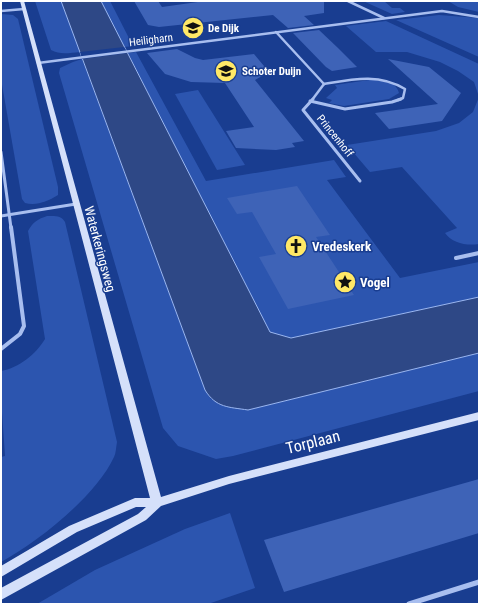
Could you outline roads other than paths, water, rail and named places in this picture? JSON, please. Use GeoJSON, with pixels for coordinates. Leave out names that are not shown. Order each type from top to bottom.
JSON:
{"type":"FeatureCollection","features":[{"type":"Feature","properties":{"kind":"street"},"geometry":{"type":"LineString","coordinates":[[348,1],[384,18]]}},
{"type":"Feature","properties":{"kind":"street"},"geometry":{"type":"LineString","coordinates":[[1,11],[23,5]]}},
{"type":"Feature","properties":{"kind":"street","name":"Waterkeringsweg"},"geometry":{"type":"LineString","coordinates":[[23,5],[156,503]]}},
{"type":"Feature","properties":{"kind":"street","name":"Heiligharn"},"geometry":{"type":"LineString","coordinates":[[38,63],[442,11],[479,17]]}},
{"type":"Feature","properties":{"kind":"street"},"geometry":{"type":"LineString","coordinates":[[276,32],[324,84]]}},
{"type":"Feature","properties":{"kind":"street","name":"Princenhoff"},"geometry":{"type":"LineString","coordinates":[[310,101],[345,109],[392,102],[403,98],[405,88],[386,78],[372,77],[324,84],[322,88],[310,101],[303,110],[360,182]]}},
{"type":"Feature","properties":{"kind":"street"},"geometry":{"type":"LineString","coordinates":[[1,152],[24,326],[20,334],[1,349]]}},
{"type":"Feature","properties":{"kind":"street"},"geometry":{"type":"LineString","coordinates":[[1,216],[76,204]]}},
{"type":"Feature","properties":{"kind":"street"},"geometry":{"type":"LineString","coordinates":[[456,258],[479,253]]}},
{"type":"Feature","properties":{"kind":"street","name":"Torplaan"},"geometry":{"type":"LineString","coordinates":[[1,572],[73,529],[135,502],[156,503],[229,480],[479,416]]}},
{"type":"Feature","properties":{"kind":"street","name":"Torplaan"},"geometry":{"type":"LineString","coordinates":[[1,594],[142,517],[156,503]]}},
{"type":"Feature","properties":{"kind":"street"},"geometry":{"type":"LineString","coordinates":[[409,604],[479,582]]}},
{"type":"Feature","properties":{"kind":"place","name":"De Dijk"},"geometry":{"type":"Point","coordinates":[193,28]}},
{"type":"Feature","properties":{"kind":"place","name":"Schoter Duijn"},"geometry":{"type":"Point","coordinates":[226,71]}},
{"type":"Feature","properties":{"kind":"place","name":"Vredeskerk"},"geometry":{"type":"Point","coordinates":[296,246]}},
{"type":"Feature","properties":{"kind":"place","name":"Vogel"},"geometry":{"type":"Point","coordinates":[345,282]}}]}
